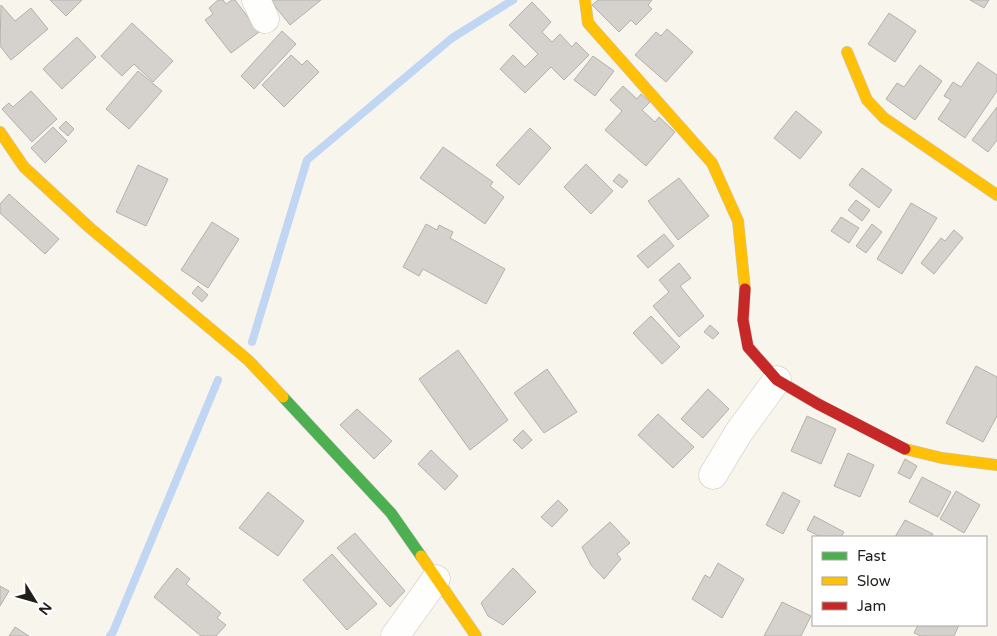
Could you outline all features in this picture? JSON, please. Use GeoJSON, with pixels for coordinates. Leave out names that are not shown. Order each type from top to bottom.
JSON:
{"type":"FeatureCollection","features":[{"type":"Feature","properties":{"kind":"street"},"geometry":{"type":"LineString","coordinates":[[585,0],[584,8],[588,23],[712,162],[738,221],[744,281],[743,320],[748,347],[777,380],[818,404],[904,449],[942,458],[997,464]]}},
{"type":"Feature","properties":{"kind":"street"},"geometry":{"type":"LineString","coordinates":[[846,52],[867,100],[884,118],[997,195]]}},
{"type":"Feature","properties":{"kind":"street"},"geometry":{"type":"LineString","coordinates":[[0,132],[30,173],[90,228],[248,360],[391,512],[476,636]]}},
{"type":"Feature","properties":{"kind":"street"},"geometry":{"type":"LineString","coordinates":[[713,475],[740,432],[777,380]]}},
{"type":"Feature","properties":{"kind":"street"},"geometry":{"type":"LineString","coordinates":[[395,636],[436,579]]}},
{"type":"Feature","properties":{"kind":"building"},"geometry":{"type":"Polygon","coordinates":[[[50,0],[82,0],[66,16],[50,0]]]}},
{"type":"Feature","properties":{"kind":"building"},"geometry":{"type":"Polygon","coordinates":[[[218,0],[223,0],[226,4],[235,0],[259,32],[231,53],[205,20],[213,14],[209,8],[218,0]]]}},
{"type":"Feature","properties":{"kind":"building"},"geometry":{"type":"Polygon","coordinates":[[[270,0],[321,0],[290,25],[270,0]]]}},
{"type":"Feature","properties":{"kind":"building"},"geometry":{"type":"Polygon","coordinates":[[[598,0],[652,0],[648,5],[652,9],[636,25],[631,20],[619,32],[592,5],[598,0]]]}},
{"type":"Feature","properties":{"kind":"building"},"geometry":{"type":"Polygon","coordinates":[[[970,0],[989,0],[984,8],[970,0]]]}},
{"type":"Feature","properties":{"kind":"building"},"geometry":{"type":"Polygon","coordinates":[[[532,2],[551,22],[542,32],[552,42],[560,34],[572,47],[576,42],[589,55],[564,80],[551,67],[525,93],[500,69],[513,55],[525,67],[538,54],[509,25],[532,2]]]}},
{"type":"Feature","properties":{"kind":"building"},"geometry":{"type":"Polygon","coordinates":[[[1,5],[15,21],[31,8],[48,29],[11,60],[0,46],[1,5]]]}},
{"type":"Feature","properties":{"kind":"building"},"geometry":{"type":"Polygon","coordinates":[[[889,13],[916,31],[895,62],[868,44],[889,13]]]}},
{"type":"Feature","properties":{"kind":"building"},"geometry":{"type":"Polygon","coordinates":[[[132,23],[173,61],[153,82],[134,64],[122,76],[101,56],[132,23]]]}},
{"type":"Feature","properties":{"kind":"building"},"geometry":{"type":"Polygon","coordinates":[[[667,29],[693,52],[666,82],[635,55],[656,32],[661,36],[667,29]]]}},
{"type":"Feature","properties":{"kind":"building"},"geometry":{"type":"Polygon","coordinates":[[[282,31],[296,44],[254,89],[241,76],[282,31]]]}},
{"type":"Feature","properties":{"kind":"building"},"geometry":{"type":"Polygon","coordinates":[[[77,37],[96,57],[62,89],[43,69],[77,37]]]}},
{"type":"Feature","properties":{"kind":"building"},"geometry":{"type":"Polygon","coordinates":[[[291,55],[302,65],[307,60],[319,72],[284,107],[262,85],[291,55]]]}},
{"type":"Feature","properties":{"kind":"building"},"geometry":{"type":"Polygon","coordinates":[[[593,56],[614,71],[595,96],[574,80],[593,56]]]}},
{"type":"Feature","properties":{"kind":"building"},"geometry":{"type":"Polygon","coordinates":[[[978,62],[997,75],[997,91],[965,138],[938,119],[951,100],[944,96],[953,82],[961,87],[978,62]]]}},
{"type":"Feature","properties":{"kind":"building"},"geometry":{"type":"Polygon","coordinates":[[[920,65],[942,81],[915,120],[886,99],[897,83],[904,87],[920,65]]]}},
{"type":"Feature","properties":{"kind":"building"},"geometry":{"type":"Polygon","coordinates":[[[138,71],[162,91],[129,129],[106,109],[138,71]]]}},
{"type":"Feature","properties":{"kind":"building"},"geometry":{"type":"Polygon","coordinates":[[[623,86],[637,99],[641,94],[650,102],[642,110],[655,122],[659,117],[675,132],[646,166],[605,130],[622,111],[610,100],[623,86]]]}},
{"type":"Feature","properties":{"kind":"building"},"geometry":{"type":"Polygon","coordinates":[[[31,91],[57,119],[32,142],[2,109],[9,103],[13,107],[31,91]]]}},
{"type":"Feature","properties":{"kind":"building"},"geometry":{"type":"Polygon","coordinates":[[[997,107],[997,140],[988,152],[972,140],[997,107]]]}},
{"type":"Feature","properties":{"kind":"building"},"geometry":{"type":"Polygon","coordinates":[[[796,111],[822,132],[800,159],[774,138],[796,111]]]}},
{"type":"Feature","properties":{"kind":"building"},"geometry":{"type":"Polygon","coordinates":[[[66,121],[74,129],[68,136],[59,128],[66,121]]]}},
{"type":"Feature","properties":{"kind":"building"},"geometry":{"type":"Polygon","coordinates":[[[53,127],[67,141],[45,163],[31,148],[53,127]]]}},
{"type":"Feature","properties":{"kind":"building"},"geometry":{"type":"Polygon","coordinates":[[[530,128],[551,148],[519,185],[496,165],[530,128]]]}},
{"type":"Feature","properties":{"kind":"building"},"geometry":{"type":"Polygon","coordinates":[[[443,147],[493,182],[490,186],[504,197],[485,224],[420,178],[443,147]]]}},
{"type":"Feature","properties":{"kind":"building"},"geometry":{"type":"Polygon","coordinates":[[[586,164],[613,191],[591,214],[564,187],[586,164]]]}},
{"type":"Feature","properties":{"kind":"building"},"geometry":{"type":"Polygon","coordinates":[[[138,165],[168,179],[146,226],[116,212],[138,165]]]}},
{"type":"Feature","properties":{"kind":"building"},"geometry":{"type":"Polygon","coordinates":[[[862,168],[892,190],[879,208],[849,185],[862,168]]]}},
{"type":"Feature","properties":{"kind":"building"},"geometry":{"type":"Polygon","coordinates":[[[619,174],[628,181],[622,188],[613,181],[619,174]]]}},
{"type":"Feature","properties":{"kind":"building"},"geometry":{"type":"Polygon","coordinates":[[[679,178],[709,216],[678,240],[648,201],[679,178]]]}},
{"type":"Feature","properties":{"kind":"building"},"geometry":{"type":"Polygon","coordinates":[[[9,194],[59,239],[45,254],[0,213],[0,204],[9,194]]]}},
{"type":"Feature","properties":{"kind":"building"},"geometry":{"type":"Polygon","coordinates":[[[856,200],[870,210],[862,221],[848,210],[856,200]]]}},
{"type":"Feature","properties":{"kind":"building"},"geometry":{"type":"Polygon","coordinates":[[[911,203],[937,218],[902,274],[877,259],[911,203]]]}},
{"type":"Feature","properties":{"kind":"building"},"geometry":{"type":"Polygon","coordinates":[[[841,217],[859,228],[849,243],[831,231],[841,217]]]}},
{"type":"Feature","properties":{"kind":"building"},"geometry":{"type":"Polygon","coordinates":[[[212,222],[239,239],[208,288],[181,270],[212,222]]]}},
{"type":"Feature","properties":{"kind":"building"},"geometry":{"type":"Polygon","coordinates":[[[426,224],[437,230],[439,225],[453,232],[450,238],[505,269],[486,304],[423,269],[419,276],[403,267],[426,224]]]}},
{"type":"Feature","properties":{"kind":"building"},"geometry":{"type":"Polygon","coordinates":[[[872,224],[882,232],[866,253],[856,246],[872,224]]]}},
{"type":"Feature","properties":{"kind":"building"},"geometry":{"type":"Polygon","coordinates":[[[954,230],[963,238],[934,274],[921,263],[941,238],[945,241],[954,230]]]}},
{"type":"Feature","properties":{"kind":"building"},"geometry":{"type":"Polygon","coordinates":[[[664,234],[674,246],[648,268],[637,256],[664,234]]]}},
{"type":"Feature","properties":{"kind":"building"},"geometry":{"type":"Polygon","coordinates":[[[679,263],[691,278],[680,286],[704,316],[679,337],[653,306],[669,292],[659,280],[679,263]]]}},
{"type":"Feature","properties":{"kind":"building"},"geometry":{"type":"Polygon","coordinates":[[[198,286],[208,295],[202,302],[192,293],[198,286]]]}},
{"type":"Feature","properties":{"kind":"building"},"geometry":{"type":"Polygon","coordinates":[[[651,316],[680,347],[662,364],[633,333],[651,316]]]}},
{"type":"Feature","properties":{"kind":"building"},"geometry":{"type":"Polygon","coordinates":[[[710,325],[719,333],[713,339],[704,332],[710,325]]]}},
{"type":"Feature","properties":{"kind":"building"},"geometry":{"type":"Polygon","coordinates":[[[458,350],[508,420],[470,450],[419,379],[458,350]]]}},
{"type":"Feature","properties":{"kind":"building"},"geometry":{"type":"Polygon","coordinates":[[[976,366],[997,377],[997,416],[983,442],[946,423],[976,366]]]}},
{"type":"Feature","properties":{"kind":"building"},"geometry":{"type":"Polygon","coordinates":[[[547,369],[577,412],[544,433],[514,393],[547,369]]]}},
{"type":"Feature","properties":{"kind":"building"},"geometry":{"type":"Polygon","coordinates":[[[708,389],[729,409],[703,438],[681,419],[708,389]]]}},
{"type":"Feature","properties":{"kind":"building"},"geometry":{"type":"Polygon","coordinates":[[[357,409],[392,441],[374,459],[340,425],[357,409]]]}},
{"type":"Feature","properties":{"kind":"building"},"geometry":{"type":"Polygon","coordinates":[[[658,414],[694,447],[673,468],[638,435],[658,414]]]}},
{"type":"Feature","properties":{"kind":"building"},"geometry":{"type":"Polygon","coordinates":[[[807,416],[836,429],[821,464],[791,451],[807,416]]]}},
{"type":"Feature","properties":{"kind":"building"},"geometry":{"type":"Polygon","coordinates":[[[523,430],[532,440],[522,449],[513,440],[523,430]]]}},
{"type":"Feature","properties":{"kind":"building"},"geometry":{"type":"Polygon","coordinates":[[[431,450],[458,476],[445,490],[418,464],[431,450]]]}},
{"type":"Feature","properties":{"kind":"building"},"geometry":{"type":"Polygon","coordinates":[[[848,453],[874,465],[860,497],[834,486],[848,453]]]}},
{"type":"Feature","properties":{"kind":"building"},"geometry":{"type":"Polygon","coordinates":[[[905,459],[917,466],[910,479],[898,473],[905,459]]]}},
{"type":"Feature","properties":{"kind":"building"},"geometry":{"type":"Polygon","coordinates":[[[922,477],[951,492],[938,517],[909,502],[922,477]]]}},
{"type":"Feature","properties":{"kind":"building"},"geometry":{"type":"Polygon","coordinates":[[[956,491],[980,505],[964,533],[940,519],[956,491]]]}},
{"type":"Feature","properties":{"kind":"building"},"geometry":{"type":"Polygon","coordinates":[[[268,492],[304,521],[278,556],[239,528],[268,492]]]}},
{"type":"Feature","properties":{"kind":"building"},"geometry":{"type":"Polygon","coordinates":[[[783,492],[800,501],[783,534],[766,525],[783,492]]]}},
{"type":"Feature","properties":{"kind":"building"},"geometry":{"type":"Polygon","coordinates":[[[558,500],[568,510],[552,527],[541,517],[558,500]]]}},
{"type":"Feature","properties":{"kind":"building"},"geometry":{"type":"Polygon","coordinates":[[[814,516],[844,532],[842,536],[819,536],[807,530],[814,516]]]}},
{"type":"Feature","properties":{"kind":"building"},"geometry":{"type":"Polygon","coordinates":[[[905,520],[933,534],[932,536],[896,536],[905,520]]]}},
{"type":"Feature","properties":{"kind":"building"},"geometry":{"type":"Polygon","coordinates":[[[610,522],[630,543],[617,554],[621,559],[604,579],[591,565],[582,547],[610,522]]]}},
{"type":"Feature","properties":{"kind":"building"},"geometry":{"type":"Polygon","coordinates":[[[355,533],[405,591],[390,607],[337,548],[355,533]]]}},
{"type":"Feature","properties":{"kind":"building"},"geometry":{"type":"Polygon","coordinates":[[[332,554],[377,604],[347,630],[303,580],[332,554]]]}},
{"type":"Feature","properties":{"kind":"building"},"geometry":{"type":"Polygon","coordinates":[[[718,563],[744,579],[722,618],[692,599],[705,575],[710,578],[718,563]]]}},
{"type":"Feature","properties":{"kind":"building"},"geometry":{"type":"Polygon","coordinates":[[[177,568],[190,579],[186,584],[221,613],[217,618],[226,625],[216,636],[201,636],[154,597],[177,568]]]}},
{"type":"Feature","properties":{"kind":"building"},"geometry":{"type":"Polygon","coordinates":[[[513,568],[536,592],[503,625],[488,616],[481,603],[513,568]]]}},
{"type":"Feature","properties":{"kind":"building"},"geometry":{"type":"Polygon","coordinates":[[[0,586],[9,591],[0,606],[0,586]]]}},
{"type":"Feature","properties":{"kind":"building"},"geometry":{"type":"Polygon","coordinates":[[[782,602],[811,616],[801,636],[764,636],[782,602]]]}},
{"type":"Feature","properties":{"kind":"building"},"geometry":{"type":"Polygon","coordinates":[[[918,626],[959,626],[954,636],[921,636],[914,633],[918,626]]]}},
{"type":"Feature","properties":{"kind":"building"},"geometry":{"type":"Polygon","coordinates":[[[15,627],[29,636],[9,636],[15,627]]]}},
{"type":"Feature","properties":{"kind":"waterway"},"geometry":{"type":"LineString","coordinates":[[252,342],[307,160],[452,38],[513,0]]}},
{"type":"Feature","properties":{"kind":"waterway"},"geometry":{"type":"LineString","coordinates":[[110,636],[218,380]]}},
{"type":"Feature","properties":{"kind":"traffic: fast"},"geometry":{"type":"LineString","coordinates":[[283,397],[391,513],[421,556]]}},
{"type":"Feature","properties":{"kind":"traffic: slow"},"geometry":{"type":"LineString","coordinates":[[585,0],[588,23],[712,163],[738,221],[745,289]]}},
{"type":"Feature","properties":{"kind":"traffic: slow"},"geometry":{"type":"LineString","coordinates":[[847,52],[867,100],[884,118],[997,195]]}},
{"type":"Feature","properties":{"kind":"traffic: slow"},"geometry":{"type":"LineString","coordinates":[[0,132],[24,167],[90,228],[248,360],[283,397]]}},
{"type":"Feature","properties":{"kind":"traffic: slow"},"geometry":{"type":"LineString","coordinates":[[905,449],[942,458],[997,465]]}},
{"type":"Feature","properties":{"kind":"traffic: slow"},"geometry":{"type":"LineString","coordinates":[[421,556],[476,636]]}},
{"type":"Feature","properties":{"kind":"traffic: jam"},"geometry":{"type":"LineString","coordinates":[[745,289],[743,320],[748,347],[777,380],[818,404],[905,449]]}}]}
